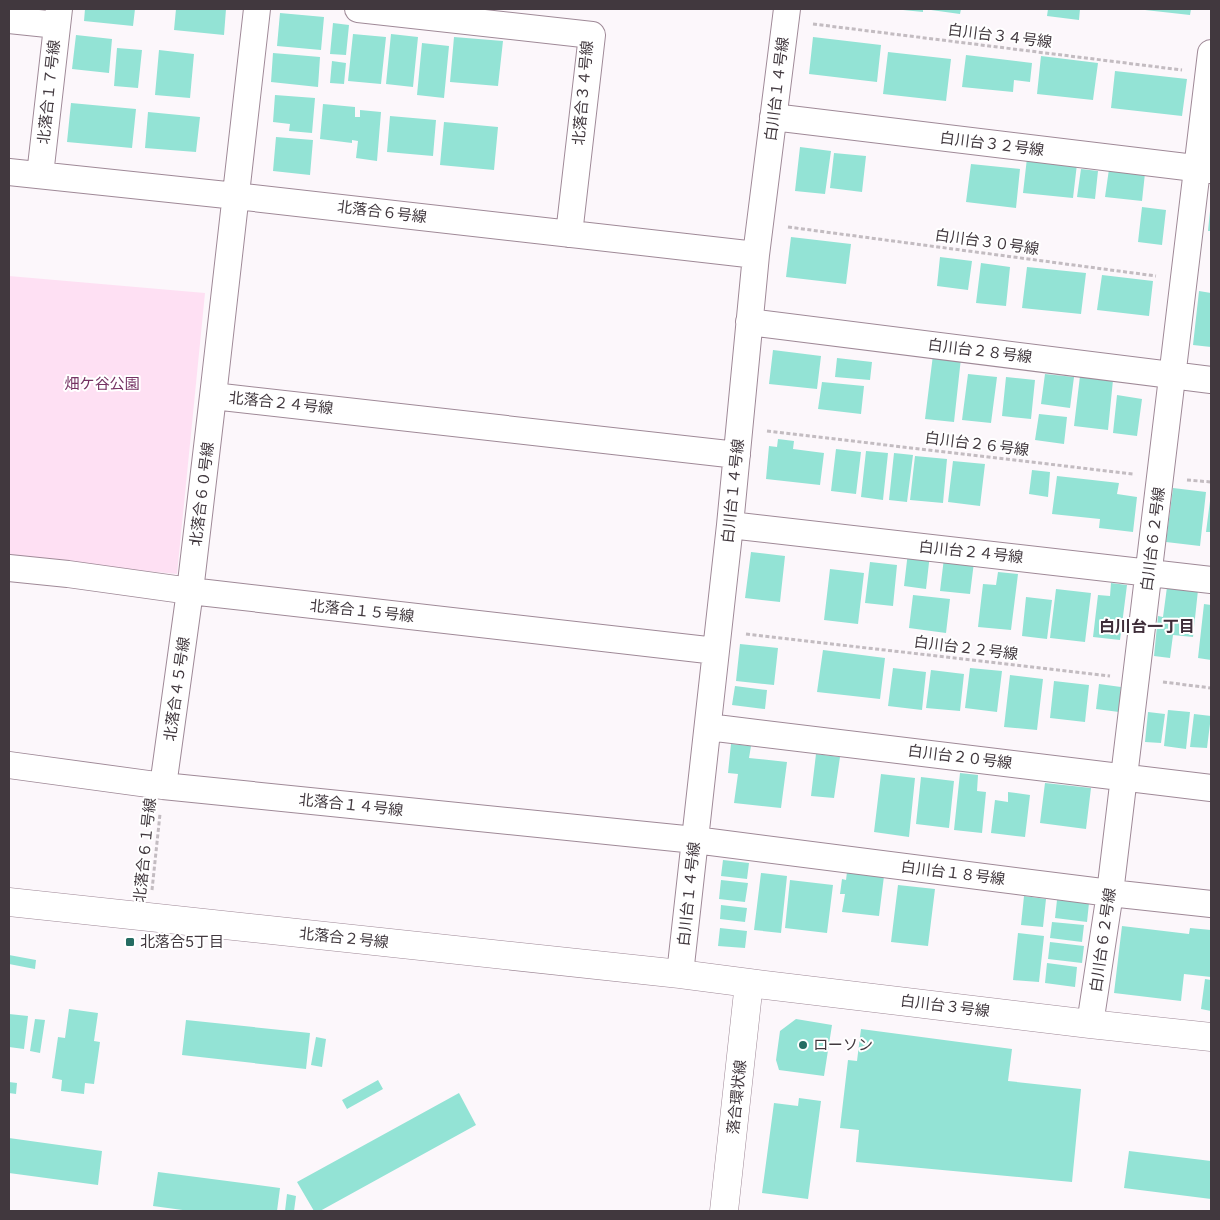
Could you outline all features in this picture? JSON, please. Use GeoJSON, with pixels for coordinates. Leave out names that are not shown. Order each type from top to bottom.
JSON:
{"type":"FeatureCollection","features":[{"type":"Feature","properties":{"kind":"street","name":"北落合２４号線"},"geometry":{"type":"LineString","coordinates":[[257,9],[213,396],[737,455]]}},
{"type":"Feature","properties":{"kind":"street","name":"北落合３４号線"},"geometry":{"type":"LineString","coordinates":[[358,9],[592,35],[569,234]]}},
{"type":"Feature","properties":{"kind":"street","name":"白川台１４号線"},"geometry":{"type":"LineString","coordinates":[[680,974],[730,525],[756,254],[786,14]]}},
{"type":"Feature","properties":{"kind":"street"},"geometry":{"type":"LineString","coordinates":[[9,20],[58,17]]}},
{"type":"Feature","properties":{"kind":"street","name":"北落合１７号線"},"geometry":{"type":"LineString","coordinates":[[40,175],[58,17]]}},
{"type":"Feature","properties":{"kind":"street","name":"白川台６２号線"},"geometry":{"type":"LineString","coordinates":[[1090,1024],[1110,893],[1184,280],[1204,170],[1210,63]]}},
{"type":"Feature","properties":{"kind":"street","name":"白川台３２号線"},"geometry":{"type":"LineString","coordinates":[[773,117],[1204,170]]}},
{"type":"Feature","properties":{"kind":"street","name":"北落合６号線"},"geometry":{"type":"LineString","coordinates":[[9,172],[756,254]]}},
{"type":"Feature","properties":{"kind":"street","name":"白川台２８号線"},"geometry":{"type":"LineString","coordinates":[[749,322],[1211,380]]}},
{"type":"Feature","properties":{"kind":"street","name":"北落合６０号線"},"geometry":{"type":"LineString","coordinates":[[190,591],[213,396]]}},
{"type":"Feature","properties":{"kind":"street","name":"白川台２４号線"},"geometry":{"type":"LineString","coordinates":[[730,525],[1211,580]]}},
{"type":"Feature","properties":{"kind":"street","name":"北落合１５号線"},"geometry":{"type":"LineString","coordinates":[[9,568],[190,591],[717,640]]}},
{"type":"Feature","properties":{"kind":"street","name":"北落合４５号線"},"geometry":{"type":"LineString","coordinates":[[163,786],[190,591]]}},
{"type":"Feature","properties":{"kind":"street","name":"白川台２０号線"},"geometry":{"type":"LineString","coordinates":[[708,727],[1211,788]]}},
{"type":"Feature","properties":{"kind":"street","name":"北落合１４号線"},"geometry":{"type":"LineString","coordinates":[[9,765],[163,786],[695,840]]}},
{"type":"Feature","properties":{"kind":"street","name":"白川台１８号線"},"geometry":{"type":"LineString","coordinates":[[695,840],[1110,893],[1211,904]]}},
{"type":"Feature","properties":{"kind":"street","name":"北落合２号線"},"geometry":{"type":"LineString","coordinates":[[9,902],[680,974]]}},
{"type":"Feature","properties":{"kind":"street","name":"白川台３号線"},"geometry":{"type":"LineString","coordinates":[[680,974],[1211,1037]]}},
{"type":"Feature","properties":{"kind":"street","name":"落合環状線"},"geometry":{"type":"LineString","coordinates":[[724,1211],[749,983]]}},
{"type":"Feature","properties":{"kind":"path","name":"白川台３４号線"},"geometry":{"type":"LineString","coordinates":[[786,14],[1210,63]]}},
{"type":"Feature","properties":{"kind":"path","name":"白川台３０号線"},"geometry":{"type":"LineString","coordinates":[[760,223],[1184,280]]}},
{"type":"Feature","properties":{"kind":"path","name":"白川台２６号線"},"geometry":{"type":"LineString","coordinates":[[739,428],[1211,482]]}},
{"type":"Feature","properties":{"kind":"path","name":"白川台２２号線"},"geometry":{"type":"LineString","coordinates":[[717,640],[1136,679],[1211,688]]}},
{"type":"Feature","properties":{"kind":"path","name":"北落合６１号線"},"geometry":{"type":"LineString","coordinates":[[150,917],[163,786]]}},
{"type":"Feature","properties":{"kind":"green space","name":"畑ケ谷公園"},"geometry":{"type":"Polygon","coordinates":[[[9,276],[205,293],[177,574],[9,558],[9,276]]]}},
{"type":"Feature","properties":{"kind":"building"},"geometry":{"type":"Polygon","coordinates":[[[85,9],[135,9],[133,26],[84,21],[85,9]]]}},
{"type":"Feature","properties":{"kind":"building"},"geometry":{"type":"Polygon","coordinates":[[[176,9],[226,9],[224,35],[174,30],[176,9]]]}},
{"type":"Feature","properties":{"kind":"building"},"geometry":{"type":"Polygon","coordinates":[[[923,9],[923,12],[903,10],[923,9]]]}},
{"type":"Feature","properties":{"kind":"building"},"geometry":{"type":"Polygon","coordinates":[[[931,9],[961,9],[960,14],[931,9]]]}},
{"type":"Feature","properties":{"kind":"building"},"geometry":{"type":"Polygon","coordinates":[[[1048,9],[1080,9],[1079,20],[1047,16],[1048,9]]]}},
{"type":"Feature","properties":{"kind":"building"},"geometry":{"type":"Polygon","coordinates":[[[1145,9],[1191,9],[1190,15],[1145,9]]]}},
{"type":"Feature","properties":{"kind":"building"},"geometry":{"type":"Polygon","coordinates":[[[280,13],[324,17],[321,50],[277,46],[280,13]]]}},
{"type":"Feature","properties":{"kind":"building"},"geometry":{"type":"Polygon","coordinates":[[[333,23],[349,25],[346,55],[330,54],[333,23]]]}},
{"type":"Feature","properties":{"kind":"building"},"geometry":{"type":"Polygon","coordinates":[[[353,34],[386,37],[381,84],[348,81],[353,34]]]}},
{"type":"Feature","properties":{"kind":"building"},"geometry":{"type":"Polygon","coordinates":[[[391,34],[418,37],[413,87],[386,84],[391,34]]]}},
{"type":"Feature","properties":{"kind":"building"},"geometry":{"type":"Polygon","coordinates":[[[76,35],[112,39],[109,73],[72,69],[76,35]]]}},
{"type":"Feature","properties":{"kind":"building"},"geometry":{"type":"Polygon","coordinates":[[[454,37],[503,41],[498,86],[450,82],[454,37]]]}},
{"type":"Feature","properties":{"kind":"building"},"geometry":{"type":"Polygon","coordinates":[[[813,37],[881,45],[877,82],[809,74],[813,37]]]}},
{"type":"Feature","properties":{"kind":"building"},"geometry":{"type":"Polygon","coordinates":[[[422,43],[449,46],[444,98],[417,95],[422,43]]]}},
{"type":"Feature","properties":{"kind":"building"},"geometry":{"type":"Polygon","coordinates":[[[117,48],[142,50],[138,88],[114,86],[117,48]]]}},
{"type":"Feature","properties":{"kind":"building"},"geometry":{"type":"Polygon","coordinates":[[[159,50],[194,54],[190,98],[155,95],[159,50]]]}},
{"type":"Feature","properties":{"kind":"building"},"geometry":{"type":"Polygon","coordinates":[[[888,52],[951,59],[946,101],[883,94],[888,52]]]}},
{"type":"Feature","properties":{"kind":"building"},"geometry":{"type":"Polygon","coordinates":[[[273,53],[320,57],[318,87],[271,82],[273,53]]]}},
{"type":"Feature","properties":{"kind":"building"},"geometry":{"type":"Polygon","coordinates":[[[966,55],[1032,63],[1030,82],[1014,80],[1013,92],[962,87],[966,55]]]}},
{"type":"Feature","properties":{"kind":"building"},"geometry":{"type":"Polygon","coordinates":[[[1041,56],[1098,63],[1093,100],[1037,94],[1041,56]]]}},
{"type":"Feature","properties":{"kind":"building"},"geometry":{"type":"Polygon","coordinates":[[[332,61],[346,63],[344,84],[330,83],[332,61]]]}},
{"type":"Feature","properties":{"kind":"building"},"geometry":{"type":"Polygon","coordinates":[[[1115,71],[1187,79],[1182,116],[1111,108],[1115,71]]]}},
{"type":"Feature","properties":{"kind":"building"},"geometry":{"type":"Polygon","coordinates":[[[275,95],[315,98],[312,133],[289,131],[290,124],[273,122],[275,95]]]}},
{"type":"Feature","properties":{"kind":"building"},"geometry":{"type":"Polygon","coordinates":[[[71,103],[136,109],[132,148],[67,142],[71,103]]]}},
{"type":"Feature","properties":{"kind":"building"},"geometry":{"type":"Polygon","coordinates":[[[323,104],[355,107],[355,117],[360,117],[360,110],[381,112],[377,161],[356,158],[358,141],[352,140],[352,143],[320,139],[323,104]]]}},
{"type":"Feature","properties":{"kind":"building"},"geometry":{"type":"Polygon","coordinates":[[[148,112],[200,117],[196,152],[145,148],[148,112]]]}},
{"type":"Feature","properties":{"kind":"building"},"geometry":{"type":"Polygon","coordinates":[[[390,116],[436,120],[433,156],[387,152],[390,116]]]}},
{"type":"Feature","properties":{"kind":"building"},"geometry":{"type":"Polygon","coordinates":[[[444,122],[498,127],[494,170],[440,165],[444,122]]]}},
{"type":"Feature","properties":{"kind":"building"},"geometry":{"type":"Polygon","coordinates":[[[276,137],[313,140],[310,175],[273,171],[276,137]]]}},
{"type":"Feature","properties":{"kind":"building"},"geometry":{"type":"Polygon","coordinates":[[[800,147],[831,151],[825,194],[795,191],[800,147]]]}},
{"type":"Feature","properties":{"kind":"building"},"geometry":{"type":"Polygon","coordinates":[[[834,153],[866,156],[862,192],[830,188],[834,153]]]}},
{"type":"Feature","properties":{"kind":"building"},"geometry":{"type":"Polygon","coordinates":[[[1027,158],[1077,164],[1073,198],[1023,193],[1027,158]]]}},
{"type":"Feature","properties":{"kind":"building"},"geometry":{"type":"Polygon","coordinates":[[[971,164],[1020,169],[1016,208],[966,202],[971,164]]]}},
{"type":"Feature","properties":{"kind":"building"},"geometry":{"type":"Polygon","coordinates":[[[1081,169],[1098,171],[1095,199],[1077,197],[1081,169]]]}},
{"type":"Feature","properties":{"kind":"building"},"geometry":{"type":"Polygon","coordinates":[[[1109,169],[1145,173],[1142,201],[1105,197],[1109,169]]]}},
{"type":"Feature","properties":{"kind":"building"},"geometry":{"type":"Polygon","coordinates":[[[1142,207],[1166,210],[1162,245],[1138,242],[1142,207]]]}},
{"type":"Feature","properties":{"kind":"building"},"geometry":{"type":"Polygon","coordinates":[[[1210,211],[1211,231],[1208,231],[1210,211]]]}},
{"type":"Feature","properties":{"kind":"building"},"geometry":{"type":"Polygon","coordinates":[[[791,237],[851,244],[846,284],[786,277],[791,237]]]}},
{"type":"Feature","properties":{"kind":"building"},"geometry":{"type":"Polygon","coordinates":[[[940,257],[972,261],[968,290],[937,286],[940,257]]]}},
{"type":"Feature","properties":{"kind":"building"},"geometry":{"type":"Polygon","coordinates":[[[981,263],[1010,267],[1006,306],[976,303],[981,263]]]}},
{"type":"Feature","properties":{"kind":"building"},"geometry":{"type":"Polygon","coordinates":[[[1027,267],[1086,273],[1081,314],[1022,308],[1027,267]]]}},
{"type":"Feature","properties":{"kind":"building"},"geometry":{"type":"Polygon","coordinates":[[[1102,275],[1153,281],[1149,316],[1097,310],[1102,275]]]}},
{"type":"Feature","properties":{"kind":"building"},"geometry":{"type":"Polygon","coordinates":[[[1199,291],[1211,293],[1211,347],[1193,345],[1199,291]]]}},
{"type":"Feature","properties":{"kind":"building"},"geometry":{"type":"Polygon","coordinates":[[[773,350],[821,356],[817,389],[769,384],[773,350]]]}},
{"type":"Feature","properties":{"kind":"building"},"geometry":{"type":"Polygon","coordinates":[[[933,355],[961,358],[954,422],[925,419],[933,355]]]}},
{"type":"Feature","properties":{"kind":"building"},"geometry":{"type":"Polygon","coordinates":[[[837,358],[872,362],[870,380],[835,377],[837,358]]]}},
{"type":"Feature","properties":{"kind":"building"},"geometry":{"type":"Polygon","coordinates":[[[968,374],[997,377],[991,423],[962,420],[968,374]]]}},
{"type":"Feature","properties":{"kind":"building"},"geometry":{"type":"Polygon","coordinates":[[[1045,374],[1074,377],[1070,408],[1041,404],[1045,374]]]}},
{"type":"Feature","properties":{"kind":"building"},"geometry":{"type":"Polygon","coordinates":[[[1080,376],[1113,380],[1108,430],[1074,426],[1080,376]]]}},
{"type":"Feature","properties":{"kind":"building"},"geometry":{"type":"Polygon","coordinates":[[[1006,377],[1035,380],[1031,419],[1002,416],[1006,377]]]}},
{"type":"Feature","properties":{"kind":"building"},"geometry":{"type":"Polygon","coordinates":[[[822,382],[864,386],[861,414],[818,409],[822,382]]]}},
{"type":"Feature","properties":{"kind":"building"},"geometry":{"type":"Polygon","coordinates":[[[1117,395],[1142,399],[1137,436],[1113,433],[1117,395]]]}},
{"type":"Feature","properties":{"kind":"building"},"geometry":{"type":"Polygon","coordinates":[[[1039,414],[1067,417],[1064,444],[1035,440],[1039,414]]]}},
{"type":"Feature","properties":{"kind":"building"},"geometry":{"type":"Polygon","coordinates":[[[778,439],[794,441],[793,449],[824,453],[820,485],[766,479],[769,446],[777,447],[778,439]]]}},
{"type":"Feature","properties":{"kind":"building"},"geometry":{"type":"Polygon","coordinates":[[[836,449],[861,452],[856,494],[831,491],[836,449]]]}},
{"type":"Feature","properties":{"kind":"building"},"geometry":{"type":"Polygon","coordinates":[[[866,451],[888,453],[883,500],[861,497],[866,451]]]}},
{"type":"Feature","properties":{"kind":"building"},"geometry":{"type":"Polygon","coordinates":[[[894,453],[913,455],[907,502],[889,500],[894,453]]]}},
{"type":"Feature","properties":{"kind":"building"},"geometry":{"type":"Polygon","coordinates":[[[915,456],[947,459],[943,503],[910,500],[915,456]]]}},
{"type":"Feature","properties":{"kind":"building"},"geometry":{"type":"Polygon","coordinates":[[[953,461],[985,464],[980,506],[948,502],[953,461]]]}},
{"type":"Feature","properties":{"kind":"building"},"geometry":{"type":"Polygon","coordinates":[[[1032,470],[1050,472],[1048,497],[1029,494],[1032,470]]]}},
{"type":"Feature","properties":{"kind":"building"},"geometry":{"type":"Polygon","coordinates":[[[1057,476],[1119,483],[1117,494],[1137,497],[1133,532],[1099,528],[1100,519],[1052,514],[1057,476]]]}},
{"type":"Feature","properties":{"kind":"building"},"geometry":{"type":"Polygon","coordinates":[[[1173,488],[1206,492],[1200,546],[1166,542],[1173,488]]]}},
{"type":"Feature","properties":{"kind":"building"},"geometry":{"type":"Polygon","coordinates":[[[1210,501],[1211,532],[1206,532],[1210,501]]]}},
{"type":"Feature","properties":{"kind":"building"},"geometry":{"type":"Polygon","coordinates":[[[751,552],[785,556],[780,602],[745,598],[751,552]]]}},
{"type":"Feature","properties":{"kind":"building"},"geometry":{"type":"Polygon","coordinates":[[[908,552],[930,554],[926,589],[904,586],[908,552]]]}},
{"type":"Feature","properties":{"kind":"building"},"geometry":{"type":"Polygon","coordinates":[[[944,558],[974,562],[970,594],[940,591],[944,558]]]}},
{"type":"Feature","properties":{"kind":"building"},"geometry":{"type":"Polygon","coordinates":[[[870,562],[897,565],[893,606],[865,603],[870,562]]]}},
{"type":"Feature","properties":{"kind":"building"},"geometry":{"type":"Polygon","coordinates":[[[830,569],[864,573],[858,624],[824,620],[830,569]]]}},
{"type":"Feature","properties":{"kind":"building"},"geometry":{"type":"Polygon","coordinates":[[[998,572],[1018,574],[1011,630],[978,627],[983,584],[996,585],[998,572]]]}},
{"type":"Feature","properties":{"kind":"building"},"geometry":{"type":"Polygon","coordinates":[[[1111,583],[1127,585],[1120,640],[1093,637],[1098,595],[1110,596],[1111,583]]]}},
{"type":"Feature","properties":{"kind":"building"},"geometry":{"type":"Polygon","coordinates":[[[1167,587],[1198,590],[1193,637],[1173,635],[1170,658],[1154,656],[1158,616],[1163,617],[1167,587]]]}},
{"type":"Feature","properties":{"kind":"building"},"geometry":{"type":"Polygon","coordinates":[[[1056,589],[1091,593],[1085,642],[1050,638],[1056,589]]]}},
{"type":"Feature","properties":{"kind":"building"},"geometry":{"type":"Polygon","coordinates":[[[913,595],[950,599],[946,633],[909,628],[913,595]]]}},
{"type":"Feature","properties":{"kind":"building"},"geometry":{"type":"Polygon","coordinates":[[[1026,597],[1052,600],[1047,639],[1022,636],[1026,597]]]}},
{"type":"Feature","properties":{"kind":"building"},"geometry":{"type":"Polygon","coordinates":[[[1204,604],[1211,605],[1211,660],[1198,658],[1204,604]]]}},
{"type":"Feature","properties":{"kind":"building"},"geometry":{"type":"Polygon","coordinates":[[[740,644],[778,648],[774,685],[736,681],[740,644]]]}},
{"type":"Feature","properties":{"kind":"building"},"geometry":{"type":"Polygon","coordinates":[[[823,650],[885,658],[880,699],[817,692],[823,650]]]}},
{"type":"Feature","properties":{"kind":"building"},"geometry":{"type":"Polygon","coordinates":[[[893,668],[926,672],[922,710],[888,706],[893,668]]]}},
{"type":"Feature","properties":{"kind":"building"},"geometry":{"type":"Polygon","coordinates":[[[970,668],[1002,671],[997,712],[965,708],[970,668]]]}},
{"type":"Feature","properties":{"kind":"building"},"geometry":{"type":"Polygon","coordinates":[[[931,670],[964,674],[960,711],[926,708],[931,670]]]}},
{"type":"Feature","properties":{"kind":"building"},"geometry":{"type":"Polygon","coordinates":[[[1010,675],[1043,679],[1037,730],[1004,727],[1010,675]]]}},
{"type":"Feature","properties":{"kind":"building"},"geometry":{"type":"Polygon","coordinates":[[[1054,681],[1089,685],[1085,722],[1050,718],[1054,681]]]}},
{"type":"Feature","properties":{"kind":"building"},"geometry":{"type":"Polygon","coordinates":[[[1099,684],[1121,687],[1119,712],[1096,709],[1099,684]]]}},
{"type":"Feature","properties":{"kind":"building"},"geometry":{"type":"Polygon","coordinates":[[[735,686],[767,690],[765,709],[732,705],[735,686]]]}},
{"type":"Feature","properties":{"kind":"building"},"geometry":{"type":"Polygon","coordinates":[[[1168,710],[1190,712],[1186,749],[1164,746],[1168,710]]]}},
{"type":"Feature","properties":{"kind":"building"},"geometry":{"type":"Polygon","coordinates":[[[1148,712],[1165,714],[1161,743],[1145,742],[1148,712]]]}},
{"type":"Feature","properties":{"kind":"building"},"geometry":{"type":"Polygon","coordinates":[[[1194,714],[1211,716],[1207,748],[1190,747],[1194,714]]]}},
{"type":"Feature","properties":{"kind":"building"},"geometry":{"type":"Polygon","coordinates":[[[731,744],[751,746],[749,758],[787,762],[781,808],[734,803],[738,774],[728,773],[731,744]]]}},
{"type":"Feature","properties":{"kind":"building"},"geometry":{"type":"Polygon","coordinates":[[[816,754],[840,757],[834,798],[811,796],[816,754]]]}},
{"type":"Feature","properties":{"kind":"building"},"geometry":{"type":"Polygon","coordinates":[[[960,773],[978,775],[977,791],[986,792],[982,833],[954,830],[960,773]]]}},
{"type":"Feature","properties":{"kind":"building"},"geometry":{"type":"Polygon","coordinates":[[[881,774],[915,778],[909,837],[874,832],[881,774]]]}},
{"type":"Feature","properties":{"kind":"building"},"geometry":{"type":"Polygon","coordinates":[[[921,777],[954,781],[949,828],[916,824],[921,777]]]}},
{"type":"Feature","properties":{"kind":"building"},"geometry":{"type":"Polygon","coordinates":[[[1045,783],[1091,788],[1086,829],[1040,823],[1045,783]]]}},
{"type":"Feature","properties":{"kind":"building"},"geometry":{"type":"Polygon","coordinates":[[[1008,792],[1030,795],[1025,837],[991,833],[995,800],[1008,802],[1008,792]]]}},
{"type":"Feature","properties":{"kind":"building"},"geometry":{"type":"Polygon","coordinates":[[[723,860],[749,863],[747,879],[721,876],[723,860]]]}},
{"type":"Feature","properties":{"kind":"building"},"geometry":{"type":"Polygon","coordinates":[[[847,872],[884,876],[879,916],[842,912],[845,894],[840,894],[842,879],[846,880],[847,872]]]}},
{"type":"Feature","properties":{"kind":"building"},"geometry":{"type":"Polygon","coordinates":[[[761,873],[787,876],[781,933],[754,930],[761,873]]]}},
{"type":"Feature","properties":{"kind":"building"},"geometry":{"type":"Polygon","coordinates":[[[721,880],[748,883],[745,902],[719,899],[721,880]]]}},
{"type":"Feature","properties":{"kind":"building"},"geometry":{"type":"Polygon","coordinates":[[[790,880],[833,885],[827,933],[785,928],[790,880]]]}},
{"type":"Feature","properties":{"kind":"building"},"geometry":{"type":"Polygon","coordinates":[[[898,885],[935,889],[928,946],[891,942],[898,885]]]}},
{"type":"Feature","properties":{"kind":"building"},"geometry":{"type":"Polygon","coordinates":[[[1024,896],[1046,899],[1043,927],[1021,925],[1024,896]]]}},
{"type":"Feature","properties":{"kind":"building"},"geometry":{"type":"Polygon","coordinates":[[[1057,900],[1089,903],[1087,922],[1055,918],[1057,900]]]}},
{"type":"Feature","properties":{"kind":"building"},"geometry":{"type":"Polygon","coordinates":[[[721,905],[747,908],[745,922],[720,919],[721,905]]]}},
{"type":"Feature","properties":{"kind":"building"},"geometry":{"type":"Polygon","coordinates":[[[1052,922],[1084,925],[1082,942],[1050,938],[1052,922]]]}},
{"type":"Feature","properties":{"kind":"building"},"geometry":{"type":"Polygon","coordinates":[[[1122,926],[1189,934],[1190,928],[1211,930],[1211,977],[1184,974],[1181,1001],[1114,993],[1122,926]]]}},
{"type":"Feature","properties":{"kind":"building"},"geometry":{"type":"Polygon","coordinates":[[[720,928],[747,931],[745,948],[718,946],[720,928]]]}},
{"type":"Feature","properties":{"kind":"building"},"geometry":{"type":"Polygon","coordinates":[[[1018,933],[1044,936],[1039,982],[1013,980],[1018,933]]]}},
{"type":"Feature","properties":{"kind":"building"},"geometry":{"type":"Polygon","coordinates":[[[1050,942],[1084,946],[1082,963],[1048,959],[1050,942]]]}},
{"type":"Feature","properties":{"kind":"building"},"geometry":{"type":"Polygon","coordinates":[[[9,955],[36,960],[35,969],[9,964],[9,955]]]}},
{"type":"Feature","properties":{"kind":"building"},"geometry":{"type":"Polygon","coordinates":[[[1047,963],[1077,967],[1075,987],[1045,983],[1047,963]]]}},
{"type":"Feature","properties":{"kind":"building"},"geometry":{"type":"Polygon","coordinates":[[[1205,979],[1211,980],[1211,1011],[1201,1009],[1205,979]]]}},
{"type":"Feature","properties":{"kind":"building"},"geometry":{"type":"Polygon","coordinates":[[[69,1009],[98,1013],[94,1041],[100,1042],[94,1084],[85,1083],[84,1094],[61,1091],[62,1080],[52,1078],[58,1037],[65,1038],[69,1009]]]}},
{"type":"Feature","properties":{"kind":"building"},"geometry":{"type":"Polygon","coordinates":[[[9,1014],[28,1016],[24,1049],[9,1047],[9,1014]]]}},
{"type":"Feature","properties":{"kind":"building"},"geometry":{"type":"Polygon","coordinates":[[[35,1019],[45,1020],[40,1053],[30,1051],[35,1019]]]}},
{"type":"Feature","properties":{"kind":"building","name":"ローソン"},"geometry":{"type":"Polygon","coordinates":[[[796,1019],[832,1025],[824,1076],[779,1070],[776,1060],[780,1031],[796,1019]]]}},
{"type":"Feature","properties":{"kind":"building"},"geometry":{"type":"Polygon","coordinates":[[[186,1020],[310,1033],[306,1069],[182,1055],[186,1020]]]}},
{"type":"Feature","properties":{"kind":"building"},"geometry":{"type":"Polygon","coordinates":[[[861,1029],[1012,1049],[1008,1081],[1081,1089],[1072,1182],[856,1162],[859,1130],[840,1128],[848,1060],[857,1061],[861,1029]]]}},
{"type":"Feature","properties":{"kind":"building"},"geometry":{"type":"Polygon","coordinates":[[[316,1037],[326,1039],[322,1067],[311,1065],[316,1037]]]}},
{"type":"Feature","properties":{"kind":"building"},"geometry":{"type":"Polygon","coordinates":[[[378,1080],[383,1089],[347,1109],[342,1100],[378,1080]]]}},
{"type":"Feature","properties":{"kind":"building"},"geometry":{"type":"Polygon","coordinates":[[[9,1082],[17,1083],[16,1094],[9,1093],[9,1082]]]}},
{"type":"Feature","properties":{"kind":"building"},"geometry":{"type":"Polygon","coordinates":[[[459,1093],[476,1125],[320,1211],[314,1211],[297,1182],[459,1093]]]}},
{"type":"Feature","properties":{"kind":"building"},"geometry":{"type":"Polygon","coordinates":[[[799,1098],[821,1101],[808,1199],[762,1193],[774,1103],[798,1106],[799,1098]]]}},
{"type":"Feature","properties":{"kind":"building"},"geometry":{"type":"Polygon","coordinates":[[[9,1138],[102,1151],[98,1185],[9,1173],[9,1138]]]}},
{"type":"Feature","properties":{"kind":"building"},"geometry":{"type":"Polygon","coordinates":[[[1129,1151],[1211,1161],[1211,1199],[1124,1188],[1129,1151]]]}},
{"type":"Feature","properties":{"kind":"building"},"geometry":{"type":"Polygon","coordinates":[[[158,1172],[280,1188],[277,1211],[190,1211],[153,1206],[158,1172]]]}},
{"type":"Feature","properties":{"kind":"building"},"geometry":{"type":"Polygon","coordinates":[[[287,1194],[296,1196],[294,1211],[285,1211],[287,1194]]]}},
{"type":"Feature","properties":{"kind":"place","name":"北落合5丁目"},"geometry":{"type":"Point","coordinates":[130,942]}},
{"type":"Feature","properties":{"kind":"place","name":"ローソン"},"geometry":{"type":"Point","coordinates":[803,1045]}},
{"type":"Feature","properties":{"kind":"district","name":"白川台一丁目"},"geometry":{"type":"Point","coordinates":[1147,626]}}]}
